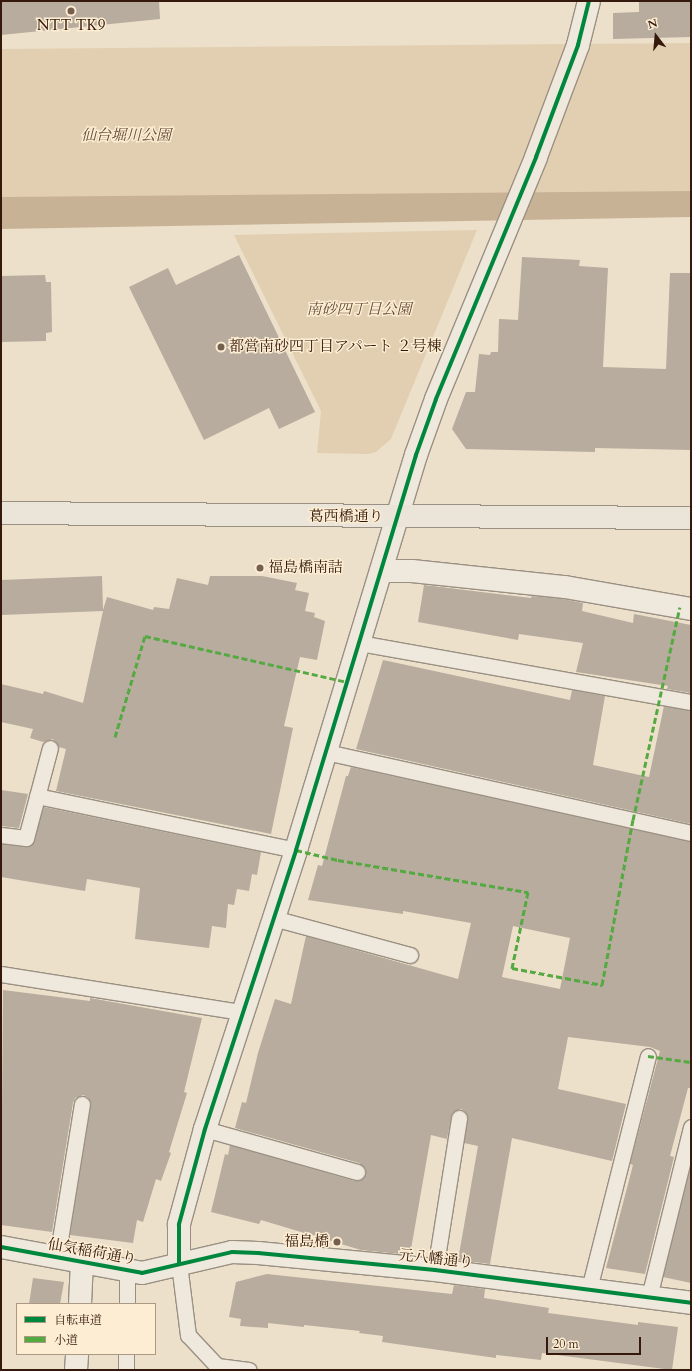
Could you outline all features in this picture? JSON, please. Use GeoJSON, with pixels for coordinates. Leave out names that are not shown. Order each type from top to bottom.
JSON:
{"type":"FeatureCollection","features":[{"type":"Feature","properties":{"kind":"main road","name":"葛西橋通り"},"geometry":{"type":"LineString","coordinates":[[1,514],[691,518]]}},
{"type":"Feature","properties":{"kind":"street"},"geometry":{"type":"LineString","coordinates":[[179,1264],[179,1224],[205,1129],[296,850],[381,571],[436,398],[536,157],[578,45],[589,1]]}},
{"type":"Feature","properties":{"kind":"street"},"geometry":{"type":"LineString","coordinates":[[381,571],[412,571],[565,587],[691,608]]}},
{"type":"Feature","properties":{"kind":"street","name":"仙気稲荷通り"},"geometry":{"type":"LineString","coordinates":[[1,1247],[127,1270],[147,1272],[179,1264]]}},
{"type":"Feature","properties":{"kind":"street","name":"元八幡通り"},"geometry":{"type":"LineString","coordinates":[[179,1264],[232,1252],[435,1270],[691,1303]]}},
{"type":"Feature","properties":{"kind":"street"},"geometry":{"type":"LineString","coordinates":[[80,1303],[82,1262]]}},
{"type":"Feature","properties":{"kind":"street"},"geometry":{"type":"LineString","coordinates":[[76,1370],[77,1355]]}},
{"type":"Feature","properties":{"kind":"lane"},"geometry":{"type":"LineString","coordinates":[[359,643],[691,702]]}},
{"type":"Feature","properties":{"kind":"lane"},"geometry":{"type":"LineString","coordinates":[[1,835],[26,838],[50,748]]}},
{"type":"Feature","properties":{"kind":"lane"},"geometry":{"type":"LineString","coordinates":[[326,752],[691,832]]}},
{"type":"Feature","properties":{"kind":"lane"},"geometry":{"type":"LineString","coordinates":[[37,796],[296,850]]}},
{"type":"Feature","properties":{"kind":"lane"},"geometry":{"type":"LineString","coordinates":[[273,918],[410,955]]}},
{"type":"Feature","properties":{"kind":"lane"},"geometry":{"type":"LineString","coordinates":[[1,974],[242,1012]]}},
{"type":"Feature","properties":{"kind":"lane"},"geometry":{"type":"LineString","coordinates":[[589,1289],[648,1056]]}},
{"type":"Feature","properties":{"kind":"lane"},"geometry":{"type":"LineString","coordinates":[[57,1258],[82,1104]]}},
{"type":"Feature","properties":{"kind":"lane"},"geometry":{"type":"LineString","coordinates":[[435,1270],[459,1118]]}},
{"type":"Feature","properties":{"kind":"lane"},"geometry":{"type":"LineString","coordinates":[[649,1297],[691,1127]]}},
{"type":"Feature","properties":{"kind":"lane"},"geometry":{"type":"LineString","coordinates":[[205,1129],[357,1172]]}},
{"type":"Feature","properties":{"kind":"lane"},"geometry":{"type":"LineString","coordinates":[[179,1264],[188,1335],[217,1366],[244,1370]]}},
{"type":"Feature","properties":{"kind":"lane"},"geometry":{"type":"LineString","coordinates":[[127,1270],[127,1303]]}},
{"type":"Feature","properties":{"kind":"lane"},"geometry":{"type":"LineString","coordinates":[[126,1355],[126,1370]]}},
{"type":"Feature","properties":{"kind":"green space","name":"仙台堀川公園"},"geometry":{"type":"Polygon","coordinates":[[[691,43],[691,215],[1,227],[1,49],[691,43]]]}},
{"type":"Feature","properties":{"kind":"green space","name":"南砂四丁目公園"},"geometry":{"type":"Polygon","coordinates":[[[477,230],[391,439],[376,452],[368,454],[317,453],[321,411],[234,235],[477,230]]]}},
{"type":"Feature","properties":{"kind":"shaded area"},"geometry":{"type":"Polygon","coordinates":[[[691,191],[691,217],[1,229],[1,197],[691,191]]]}},
{"type":"Feature","properties":{"kind":"building","name":"NTT TK9"},"geometry":{"type":"Polygon","coordinates":[[[1,1],[159,1],[160,19],[1,35],[1,1]]]}},
{"type":"Feature","properties":{"kind":"building"},"geometry":{"type":"Polygon","coordinates":[[[639,1],[691,1],[691,37],[613,39],[613,13],[639,12],[639,1]]]}},
{"type":"Feature","properties":{"kind":"building","name":"都営南砂四丁目アパート ２号棟"},"geometry":{"type":"Polygon","coordinates":[[[239,255],[315,412],[279,429],[269,408],[204,440],[129,287],[168,268],[176,285],[239,255]]]}},
{"type":"Feature","properties":{"kind":"building"},"geometry":{"type":"Polygon","coordinates":[[[522,257],[580,260],[579,266],[608,268],[603,367],[666,369],[670,273],[691,273],[691,450],[595,448],[595,452],[466,449],[452,429],[466,392],[475,392],[479,354],[490,355],[491,352],[498,352],[499,319],[518,320],[522,257]]]}},
{"type":"Feature","properties":{"kind":"building"},"geometry":{"type":"Polygon","coordinates":[[[45,275],[46,282],[51,282],[52,332],[46,333],[46,341],[1,342],[1,276],[45,275]]]}},
{"type":"Feature","properties":{"kind":"building"},"geometry":{"type":"Polygon","coordinates":[[[102,576],[103,610],[107,597],[153,610],[154,607],[169,609],[177,578],[208,585],[210,576],[262,576],[297,583],[295,590],[309,593],[305,611],[315,613],[314,617],[325,621],[317,660],[300,657],[284,726],[293,728],[271,834],[56,791],[66,749],[59,747],[53,739],[43,742],[30,738],[33,729],[1,722],[1,684],[43,694],[44,691],[83,703],[103,611],[1,615],[1,580],[102,576]]]}},
{"type":"Feature","properties":{"kind":"building"},"geometry":{"type":"Polygon","coordinates":[[[424,585],[531,598],[532,596],[563,599],[583,603],[582,611],[633,623],[634,614],[691,625],[691,693],[667,689],[668,686],[576,672],[583,643],[519,634],[518,640],[418,622],[424,585]]]}},
{"type":"Feature","properties":{"kind":"building"},"geometry":{"type":"Polygon","coordinates":[[[383,660],[570,700],[572,690],[605,696],[593,765],[649,777],[664,706],[691,711],[691,824],[356,749],[383,660]]]}},
{"type":"Feature","properties":{"kind":"building"},"geometry":{"type":"Polygon","coordinates":[[[351,767],[691,842],[691,1088],[688,1088],[670,1156],[674,1157],[645,1274],[606,1268],[633,1165],[630,1164],[660,1051],[650,1047],[568,1037],[558,1089],[626,1104],[612,1161],[512,1138],[490,1264],[458,1260],[478,1146],[464,1143],[468,1119],[465,1111],[461,1109],[452,1113],[447,1139],[431,1135],[410,1255],[361,1250],[261,1220],[259,1224],[211,1212],[225,1154],[228,1155],[230,1145],[355,1181],[360,1181],[366,1175],[366,1169],[359,1163],[235,1128],[242,1102],[246,1103],[258,1053],[275,999],[291,1004],[306,936],[458,979],[471,923],[403,911],[403,914],[308,900],[318,865],[322,866],[346,776],[348,776],[351,767]],[[513,926],[502,977],[560,989],[570,938],[513,926]]]}},
{"type":"Feature","properties":{"kind":"building"},"geometry":{"type":"Polygon","coordinates":[[[1,790],[28,794],[19,828],[1,826],[1,790]]]}},
{"type":"Feature","properties":{"kind":"building"},"geometry":{"type":"Polygon","coordinates":[[[44,807],[261,852],[257,875],[252,874],[249,891],[237,889],[234,905],[228,904],[226,928],[212,926],[209,948],[135,939],[140,888],[87,879],[85,891],[1,877],[1,844],[25,847],[32,844],[44,807]]]}},
{"type":"Feature","properties":{"kind":"building"},"geometry":{"type":"Polygon","coordinates":[[[3,990],[90,1001],[90,998],[202,1018],[184,1092],[187,1093],[169,1152],[171,1153],[161,1181],[156,1179],[143,1222],[137,1220],[133,1243],[70,1235],[91,1105],[88,1097],[83,1095],[75,1098],[73,1103],[52,1232],[1,1225],[3,990]]]}},
{"type":"Feature","properties":{"kind":"building"},"geometry":{"type":"Polygon","coordinates":[[[691,1165],[691,1283],[663,1277],[691,1165]]]}},
{"type":"Feature","properties":{"kind":"building"},"geometry":{"type":"Polygon","coordinates":[[[267,1274],[452,1294],[454,1285],[485,1289],[484,1298],[549,1308],[548,1313],[638,1325],[638,1322],[678,1327],[672,1370],[542,1353],[541,1360],[496,1355],[496,1358],[382,1342],[383,1336],[359,1333],[360,1331],[304,1325],[304,1327],[268,1323],[268,1328],[240,1326],[241,1319],[229,1317],[236,1282],[267,1274]]]}},
{"type":"Feature","properties":{"kind":"building"},"geometry":{"type":"Polygon","coordinates":[[[33,1278],[64,1282],[60,1303],[29,1303],[33,1278]]]}},
{"type":"Feature","properties":{"kind":"marked path"},"geometry":{"type":"LineString","coordinates":[[296,850],[338,860],[528,892],[512,968],[602,985],[633,820],[680,607]]}},
{"type":"Feature","properties":{"kind":"marked path"},"geometry":{"type":"LineString","coordinates":[[115,737],[145,636],[347,682]]}},
{"type":"Feature","properties":{"kind":"marked path"},"geometry":{"type":"LineString","coordinates":[[648,1056],[691,1062]]}},
{"type":"Feature","properties":{"kind":"cycle path"},"geometry":{"type":"LineString","coordinates":[[179,1264],[179,1224],[205,1129],[296,850],[416,455],[436,399],[536,157],[578,45],[589,1]]}},
{"type":"Feature","properties":{"kind":"cycle path"},"geometry":{"type":"LineString","coordinates":[[1,1247],[142,1273],[232,1252],[258,1253],[435,1270],[691,1303]]}},
{"type":"Feature","properties":{"kind":"place","name":"NTT TK9"},"geometry":{"type":"Point","coordinates":[71,11]}},
{"type":"Feature","properties":{"kind":"place","name":"都営南砂四丁目アパート ２号棟"},"geometry":{"type":"Point","coordinates":[221,347]}},
{"type":"Feature","properties":{"kind":"place","name":"福島橋南詰"},"geometry":{"type":"Point","coordinates":[260,568]}},
{"type":"Feature","properties":{"kind":"place","name":"福島橋"},"geometry":{"type":"Point","coordinates":[337,1242]}}]}
